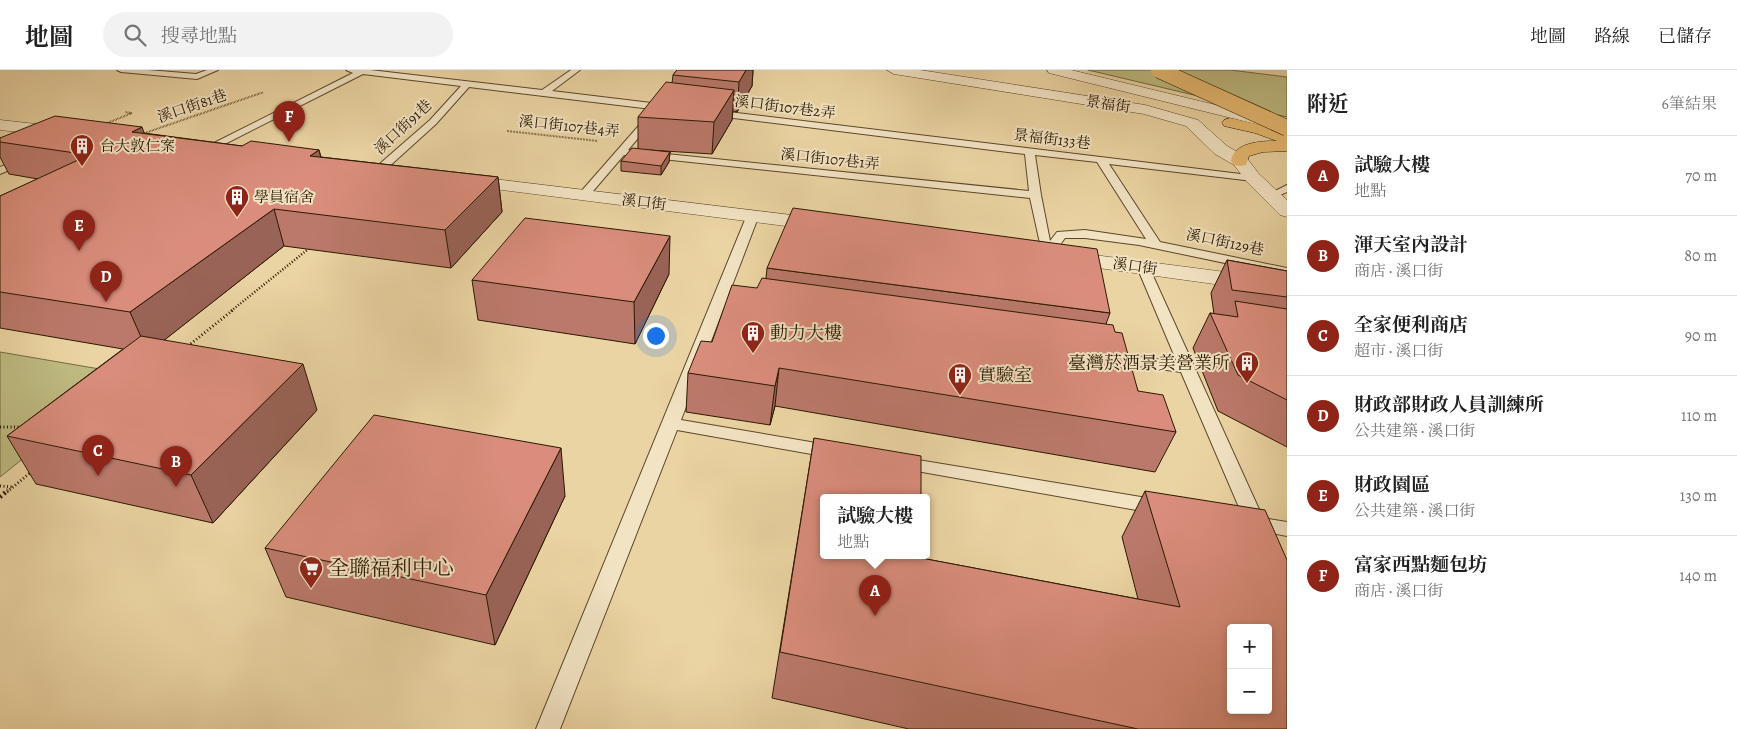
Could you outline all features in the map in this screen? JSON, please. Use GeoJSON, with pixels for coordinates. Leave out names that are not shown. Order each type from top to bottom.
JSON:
{"type":"FeatureCollection","features":[{"type":"Feature","properties":{"kind":"highway"},"geometry":{"type":"LineString","coordinates":[[1159,70],[1287,128]]}},
{"type":"Feature","properties":{"kind":"highway"},"geometry":{"type":"LineString","coordinates":[[1187,70],[1280,109]]}},
{"type":"Feature","properties":{"kind":"highway"},"geometry":{"type":"LineString","coordinates":[[1230,123],[1287,139]]}},
{"type":"Feature","properties":{"kind":"highway"},"geometry":{"type":"LineString","coordinates":[[1240,161],[1241,154],[1247,150],[1258,147],[1287,146]]}},
{"type":"Feature","properties":{"kind":"street","name":"景福街"},"geometry":{"type":"LineString","coordinates":[[894,70],[1146,110],[1192,123],[1221,150],[1240,161],[1253,178],[1287,211]]}},
{"type":"Feature","properties":{"kind":"street"},"geometry":{"type":"LineString","coordinates":[[1054,70],[1287,128]]}},
{"type":"Feature","properties":{"kind":"street"},"geometry":{"type":"LineString","coordinates":[[1158,95],[1201,111],[1202,114],[1185,114]]}},
{"type":"Feature","properties":{"kind":"street"},"geometry":{"type":"LineString","coordinates":[[1146,110],[1185,114],[1230,123],[1287,128]]}},
{"type":"Feature","properties":{"kind":"street"},"geometry":{"type":"LineString","coordinates":[[0,125],[73,138]]}},
{"type":"Feature","properties":{"kind":"street"},"geometry":{"type":"LineString","coordinates":[[198,148],[235,153]]}},
{"type":"Feature","properties":{"kind":"street"},"geometry":{"type":"LineString","coordinates":[[360,168],[399,172]]}},
{"type":"Feature","properties":{"kind":"street","name":"溪口街"},"geometry":{"type":"LineString","coordinates":[[448,178],[841,227]]}},
{"type":"Feature","properties":{"kind":"street","name":"溪口街"},"geometry":{"type":"LineString","coordinates":[[1027,252],[1287,287]]}},
{"type":"Feature","properties":{"kind":"lane"},"geometry":{"type":"LineString","coordinates":[[121,70],[197,77],[214,70]]}},
{"type":"Feature","properties":{"kind":"lane"},"geometry":{"type":"LineString","coordinates":[[350,70],[680,109]]}},
{"type":"Feature","properties":{"kind":"lane"},"geometry":{"type":"LineString","coordinates":[[544,93],[576,70]]}},
{"type":"Feature","properties":{"kind":"lane"},"geometry":{"type":"LineString","coordinates":[[198,148],[364,71]]}},
{"type":"Feature","properties":{"kind":"lane","name":"溪口街91巷"},"geometry":{"type":"LineString","coordinates":[[379,170],[433,122],[467,84]]}},
{"type":"Feature","properties":{"kind":"lane"},"geometry":{"type":"LineString","coordinates":[[584,195],[660,107]]}},
{"type":"Feature","properties":{"kind":"lane","name":"溪口街107巷2弄"},"geometry":{"type":"LineString","coordinates":[[700,112],[847,130]]}},
{"type":"Feature","properties":{"kind":"lane","name":"景福街133巷"},"geometry":{"type":"LineString","coordinates":[[847,130],[1253,178]]}},
{"type":"Feature","properties":{"kind":"lane","name":"溪口街107巷1弄"},"geometry":{"type":"LineString","coordinates":[[625,148],[1035,195]]}},
{"type":"Feature","properties":{"kind":"lane"},"geometry":{"type":"LineString","coordinates":[[1030,152],[1035,195],[1047,254]]}},
{"type":"Feature","properties":{"kind":"lane"},"geometry":{"type":"LineString","coordinates":[[0,171],[33,156]]}},
{"type":"Feature","properties":{"kind":"lane"},"geometry":{"type":"LineString","coordinates":[[1102,160],[1156,245]]}},
{"type":"Feature","properties":{"kind":"lane"},"geometry":{"type":"LineString","coordinates":[[1271,196],[1287,188]]}},
{"type":"Feature","properties":{"kind":"lane"},"geometry":{"type":"LineString","coordinates":[[548,729],[753,215]]}},
{"type":"Feature","properties":{"kind":"lane","name":"溪口街129巷"},"geometry":{"type":"LineString","coordinates":[[1047,254],[1061,235],[1085,234],[1156,245],[1287,272]]}},
{"type":"Feature","properties":{"kind":"lane"},"geometry":{"type":"LineString","coordinates":[[1143,267],[1256,524]]}},
{"type":"Feature","properties":{"kind":"lane"},"geometry":{"type":"LineString","coordinates":[[719,302],[758,308]]}},
{"type":"Feature","properties":{"kind":"lane"},"geometry":{"type":"LineString","coordinates":[[1091,355],[1189,368]]}},
{"type":"Feature","properties":{"kind":"lane"},"geometry":{"type":"LineString","coordinates":[[671,424],[856,456]]}},
{"type":"Feature","properties":{"kind":"lane"},"geometry":{"type":"LineString","coordinates":[[886,460],[1178,511]]}},
{"type":"Feature","properties":{"kind":"lane"},"geometry":{"type":"LineString","coordinates":[[1237,521],[1287,529]]}},
{"type":"Feature","properties":{"kind":"path","name":"溪口街81巷"},"geometry":{"type":"LineString","coordinates":[[136,136],[265,92]]}},
{"type":"Feature","properties":{"kind":"path"},"geometry":{"type":"LineString","coordinates":[[73,138],[132,114],[125,112]]}},
{"type":"Feature","properties":{"kind":"path","name":"溪口街107巷4弄"},"geometry":{"type":"LineString","coordinates":[[507,131],[625,148]]}},
{"type":"Feature","properties":{"kind":"path"},"geometry":{"type":"LineString","coordinates":[[182,350],[320,240]]}},
{"type":"Feature","properties":{"kind":"path"},"geometry":{"type":"LineString","coordinates":[[0,427],[27,426]]}},
{"type":"Feature","properties":{"kind":"path"},"geometry":{"type":"LineString","coordinates":[[0,497],[34,470]]}},
{"type":"Feature","properties":{"kind":"path"},"geometry":{"type":"LineString","coordinates":[[0,486],[13,487]]}},
{"type":"Feature","properties":{"kind":"shaded area"},"geometry":{"type":"Polygon","coordinates":[[[1088,70],[1230,70],[1287,77],[1287,117],[1088,70]]]}},
{"type":"Feature","properties":{"kind":"shaded area"},"geometry":{"type":"Polygon","coordinates":[[[0,352],[129,374],[0,477],[0,352]]]}},
{"type":"Feature","properties":{"kind":"building"},"geometry":{"type":"Polygon","coordinates":[[[677,70],[746,70],[739,82],[673,75],[677,70]]]}},
{"type":"Feature","properties":{"kind":"building"},"geometry":{"type":"Polygon","coordinates":[[[666,82],[734,90],[714,122],[638,117],[666,82]]]}},
{"type":"Feature","properties":{"kind":"building"},"geometry":{"type":"Polygon","coordinates":[[[55,116],[142,127],[132,132],[242,146],[251,141],[319,150],[310,156],[498,177],[445,230],[274,209],[130,312],[0,292],[0,196],[89,155],[0,142],[0,138],[55,116]]]}},
{"type":"Feature","properties":{"kind":"building"},"geometry":{"type":"Polygon","coordinates":[[[632,148],[670,152],[661,166],[621,161],[632,148]]]}},
{"type":"Feature","properties":{"kind":"building"},"geometry":{"type":"Polygon","coordinates":[[[793,208],[1097,249],[1110,313],[767,268],[793,208]]]}},
{"type":"Feature","properties":{"kind":"building"},"geometry":{"type":"Polygon","coordinates":[[[525,218],[670,236],[634,302],[472,280],[525,218]]]}},
{"type":"Feature","properties":{"kind":"building"},"geometry":{"type":"Polygon","coordinates":[[[1227,260],[1287,271],[1287,297],[1232,290],[1227,260]]]}},
{"type":"Feature","properties":{"kind":"building"},"geometry":{"type":"Polygon","coordinates":[[[762,278],[1113,325],[1115,332],[1122,333],[1138,391],[1163,395],[1176,432],[779,368],[775,386],[688,373],[701,341],[712,342],[732,285],[757,288],[762,278]]]}},
{"type":"Feature","properties":{"kind":"building"},"geometry":{"type":"Polygon","coordinates":[[[1235,301],[1287,309],[1287,400],[1238,375],[1210,313],[1238,317],[1235,301]]]}},
{"type":"Feature","properties":{"kind":"building"},"geometry":{"type":"Polygon","coordinates":[[[141,336],[303,364],[191,475],[7,436],[141,336]]]}},
{"type":"Feature","properties":{"kind":"building"},"geometry":{"type":"Polygon","coordinates":[[[374,415],[561,448],[486,595],[265,548],[374,415]]]}},
{"type":"Feature","properties":{"kind":"building"},"geometry":{"type":"Polygon","coordinates":[[[814,438],[921,456],[921,494],[820,494],[820,559],[926,559],[1180,607],[1145,491],[1265,510],[1287,560],[1287,729],[1138,729],[780,652],[814,438]]]}},
{"type":"Feature","properties":{"kind":"place","name":"富家西點麵包坊"},"geometry":{"type":"Point","coordinates":[289,142]}},
{"type":"Feature","properties":{"kind":"place","name":"台大敦仁案"},"geometry":{"type":"Point","coordinates":[82,167]}},
{"type":"Feature","properties":{"kind":"place","name":"學員宿舍"},"geometry":{"type":"Point","coordinates":[237,218]}},
{"type":"Feature","properties":{"kind":"place","name":"財政園區"},"geometry":{"type":"Point","coordinates":[79,251]}},
{"type":"Feature","properties":{"kind":"place","name":"財政部財政人員訓練所"},"geometry":{"type":"Point","coordinates":[106,302]}},
{"type":"Feature","properties":{"kind":"place","name":"動力大樓"},"geometry":{"type":"Point","coordinates":[753,354]}},
{"type":"Feature","properties":{"kind":"place","name":"臺灣菸酒景美營業所"},"geometry":{"type":"Point","coordinates":[1247,384]}},
{"type":"Feature","properties":{"kind":"place","name":"實驗室"},"geometry":{"type":"Point","coordinates":[960,396]}},
{"type":"Feature","properties":{"kind":"place","name":"全家便利商店"},"geometry":{"type":"Point","coordinates":[98,476]}},
{"type":"Feature","properties":{"kind":"place","name":"渾天室內設計"},"geometry":{"type":"Point","coordinates":[176,487]}},
{"type":"Feature","properties":{"kind":"place","name":"全聯福利中心"},"geometry":{"type":"Point","coordinates":[311,589]}},
{"type":"Feature","properties":{"kind":"place","name":"試驗大樓"},"geometry":{"type":"Point","coordinates":[875,616]}}]}
